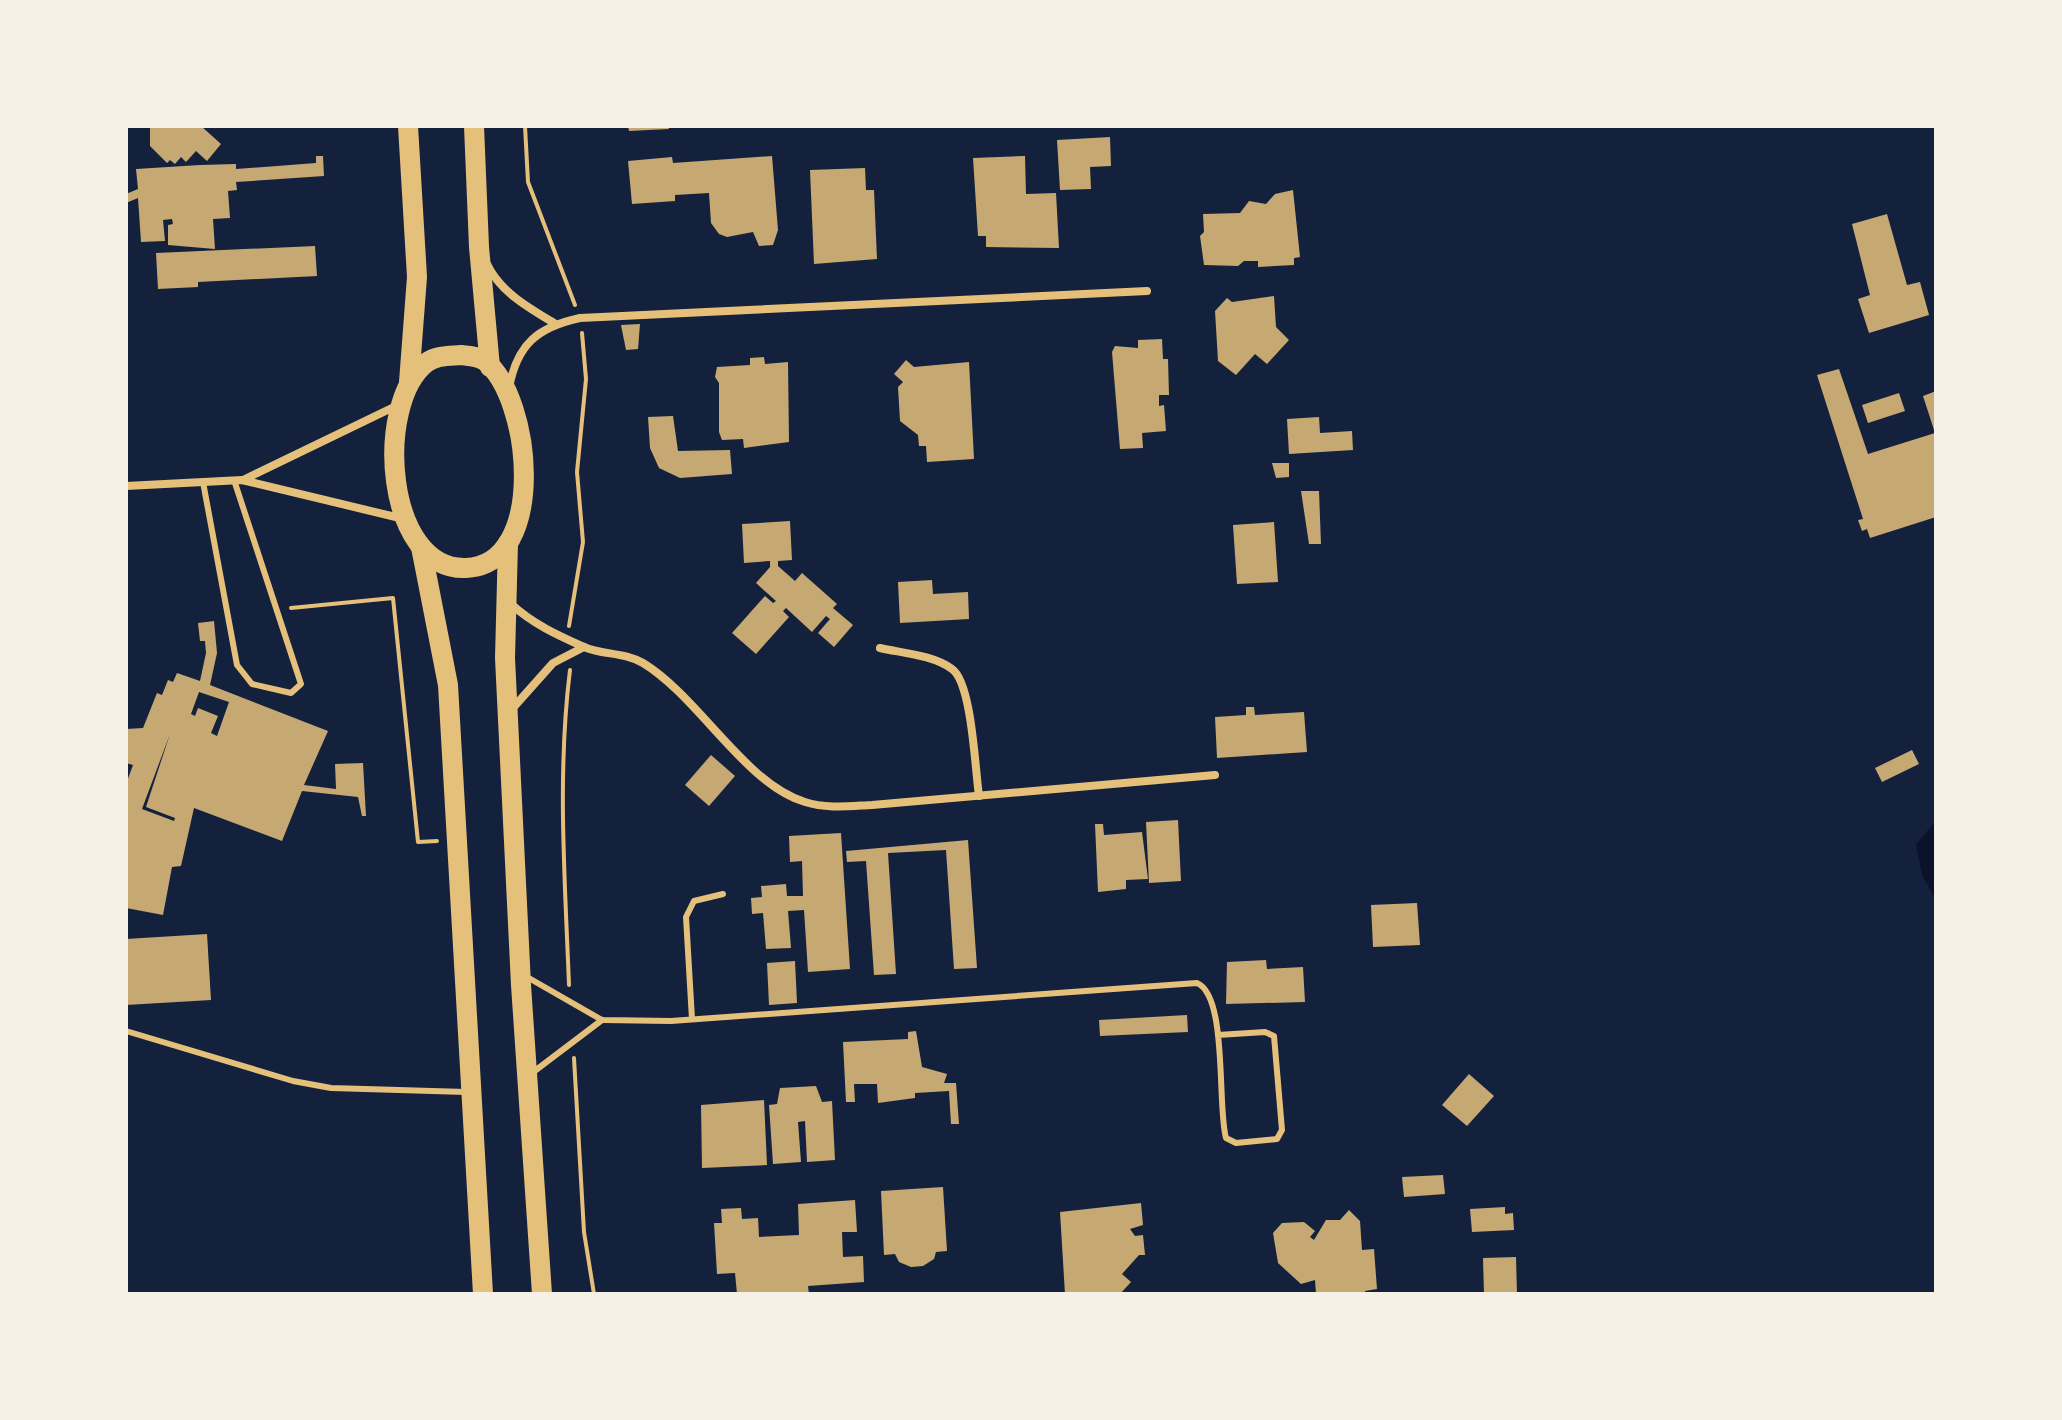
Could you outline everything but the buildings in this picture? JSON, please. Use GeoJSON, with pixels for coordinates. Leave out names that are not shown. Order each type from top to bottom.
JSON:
{"type":"FeatureCollection","features":[{"type":"Feature","properties":{"kind":"main road"},"geometry":{"type":"LineString","coordinates":[[408,126],[417,277],[409,382],[400,404],[394,470],[405,519],[421,547],[434,561],[468,568],[486,563],[508,543],[514,533],[525,473],[520,431],[508,397],[482,358],[441,356],[428,361],[409,382]]}},
{"type":"Feature","properties":{"kind":"main road"},"geometry":{"type":"LineString","coordinates":[[474,126],[479,247],[490,367]]}},
{"type":"Feature","properties":{"kind":"main road"},"geometry":{"type":"LineString","coordinates":[[508,543],[504,598],[520,974],[544,1289]]}},
{"type":"Feature","properties":{"kind":"main road"},"geometry":{"type":"LineString","coordinates":[[421,547],[448,685],[483,1294]]}},
{"type":"Feature","properties":{"kind":"street"},"geometry":{"type":"LineString","coordinates":[[479,247],[494,279],[521,302],[554,323]]}},
{"type":"Feature","properties":{"kind":"street"},"geometry":{"type":"LineString","coordinates":[[508,397],[514,363],[537,334],[554,323],[580,318],[1147,291]]}},
{"type":"Feature","properties":{"kind":"street"},"geometry":{"type":"LineString","coordinates":[[238,480],[400,404]]}},
{"type":"Feature","properties":{"kind":"street"},"geometry":{"type":"LineString","coordinates":[[126,486],[238,480],[405,519]]}},
{"type":"Feature","properties":{"kind":"street"},"geometry":{"type":"LineString","coordinates":[[504,598],[537,626],[573,639],[584,647],[642,662],[682,693],[755,770],[785,794],[803,802],[846,806],[1215,775]]}},
{"type":"Feature","properties":{"kind":"street"},"geometry":{"type":"LineString","coordinates":[[509,713],[542,673],[584,647]]}},
{"type":"Feature","properties":{"kind":"street"},"geometry":{"type":"LineString","coordinates":[[880,648],[930,660],[950,667],[959,675],[965,693],[979,796]]}},
{"type":"Feature","properties":{"kind":"lane"},"geometry":{"type":"LineString","coordinates":[[203,482],[237,665],[252,684],[291,693],[301,684],[238,480]]}},
{"type":"Feature","properties":{"kind":"lane"},"geometry":{"type":"LineString","coordinates":[[692,1019],[686,917],[694,901],[723,894]]}},
{"type":"Feature","properties":{"kind":"lane"},"geometry":{"type":"LineString","coordinates":[[520,974],[602,1020],[692,1019],[1197,983],[1208,993],[1218,1035],[1226,1138],[1236,1143],[1277,1139],[1282,1130],[1274,1036],[1265,1032],[1218,1035]]}},
{"type":"Feature","properties":{"kind":"lane"},"geometry":{"type":"LineString","coordinates":[[527,1077],[602,1020]]}},
{"type":"Feature","properties":{"kind":"lane"},"geometry":{"type":"LineString","coordinates":[[126,1031],[293,1081],[331,1088],[469,1092]]}},
{"type":"Feature","properties":{"kind":"path"},"geometry":{"type":"LineString","coordinates":[[525,126],[528,182],[580,318],[586,379],[577,472],[583,542],[569,629],[573,639]]}},
{"type":"Feature","properties":{"kind":"path"},"geometry":{"type":"LineString","coordinates":[[276,609],[393,598],[418,842],[455,840]]}},
{"type":"Feature","properties":{"kind":"path"},"geometry":{"type":"LineString","coordinates":[[570,1002],[565,711],[573,651]]}},
{"type":"Feature","properties":{"kind":"path"},"geometry":{"type":"LineString","coordinates":[[573,1041],[584,1232],[594,1294]]}},
{"type":"Feature","properties":{"kind":"water"},"geometry":{"type":"Polygon","coordinates":[[[1936,821],[1936,900],[1922,875],[1916,844],[1936,821]]]}}]}
